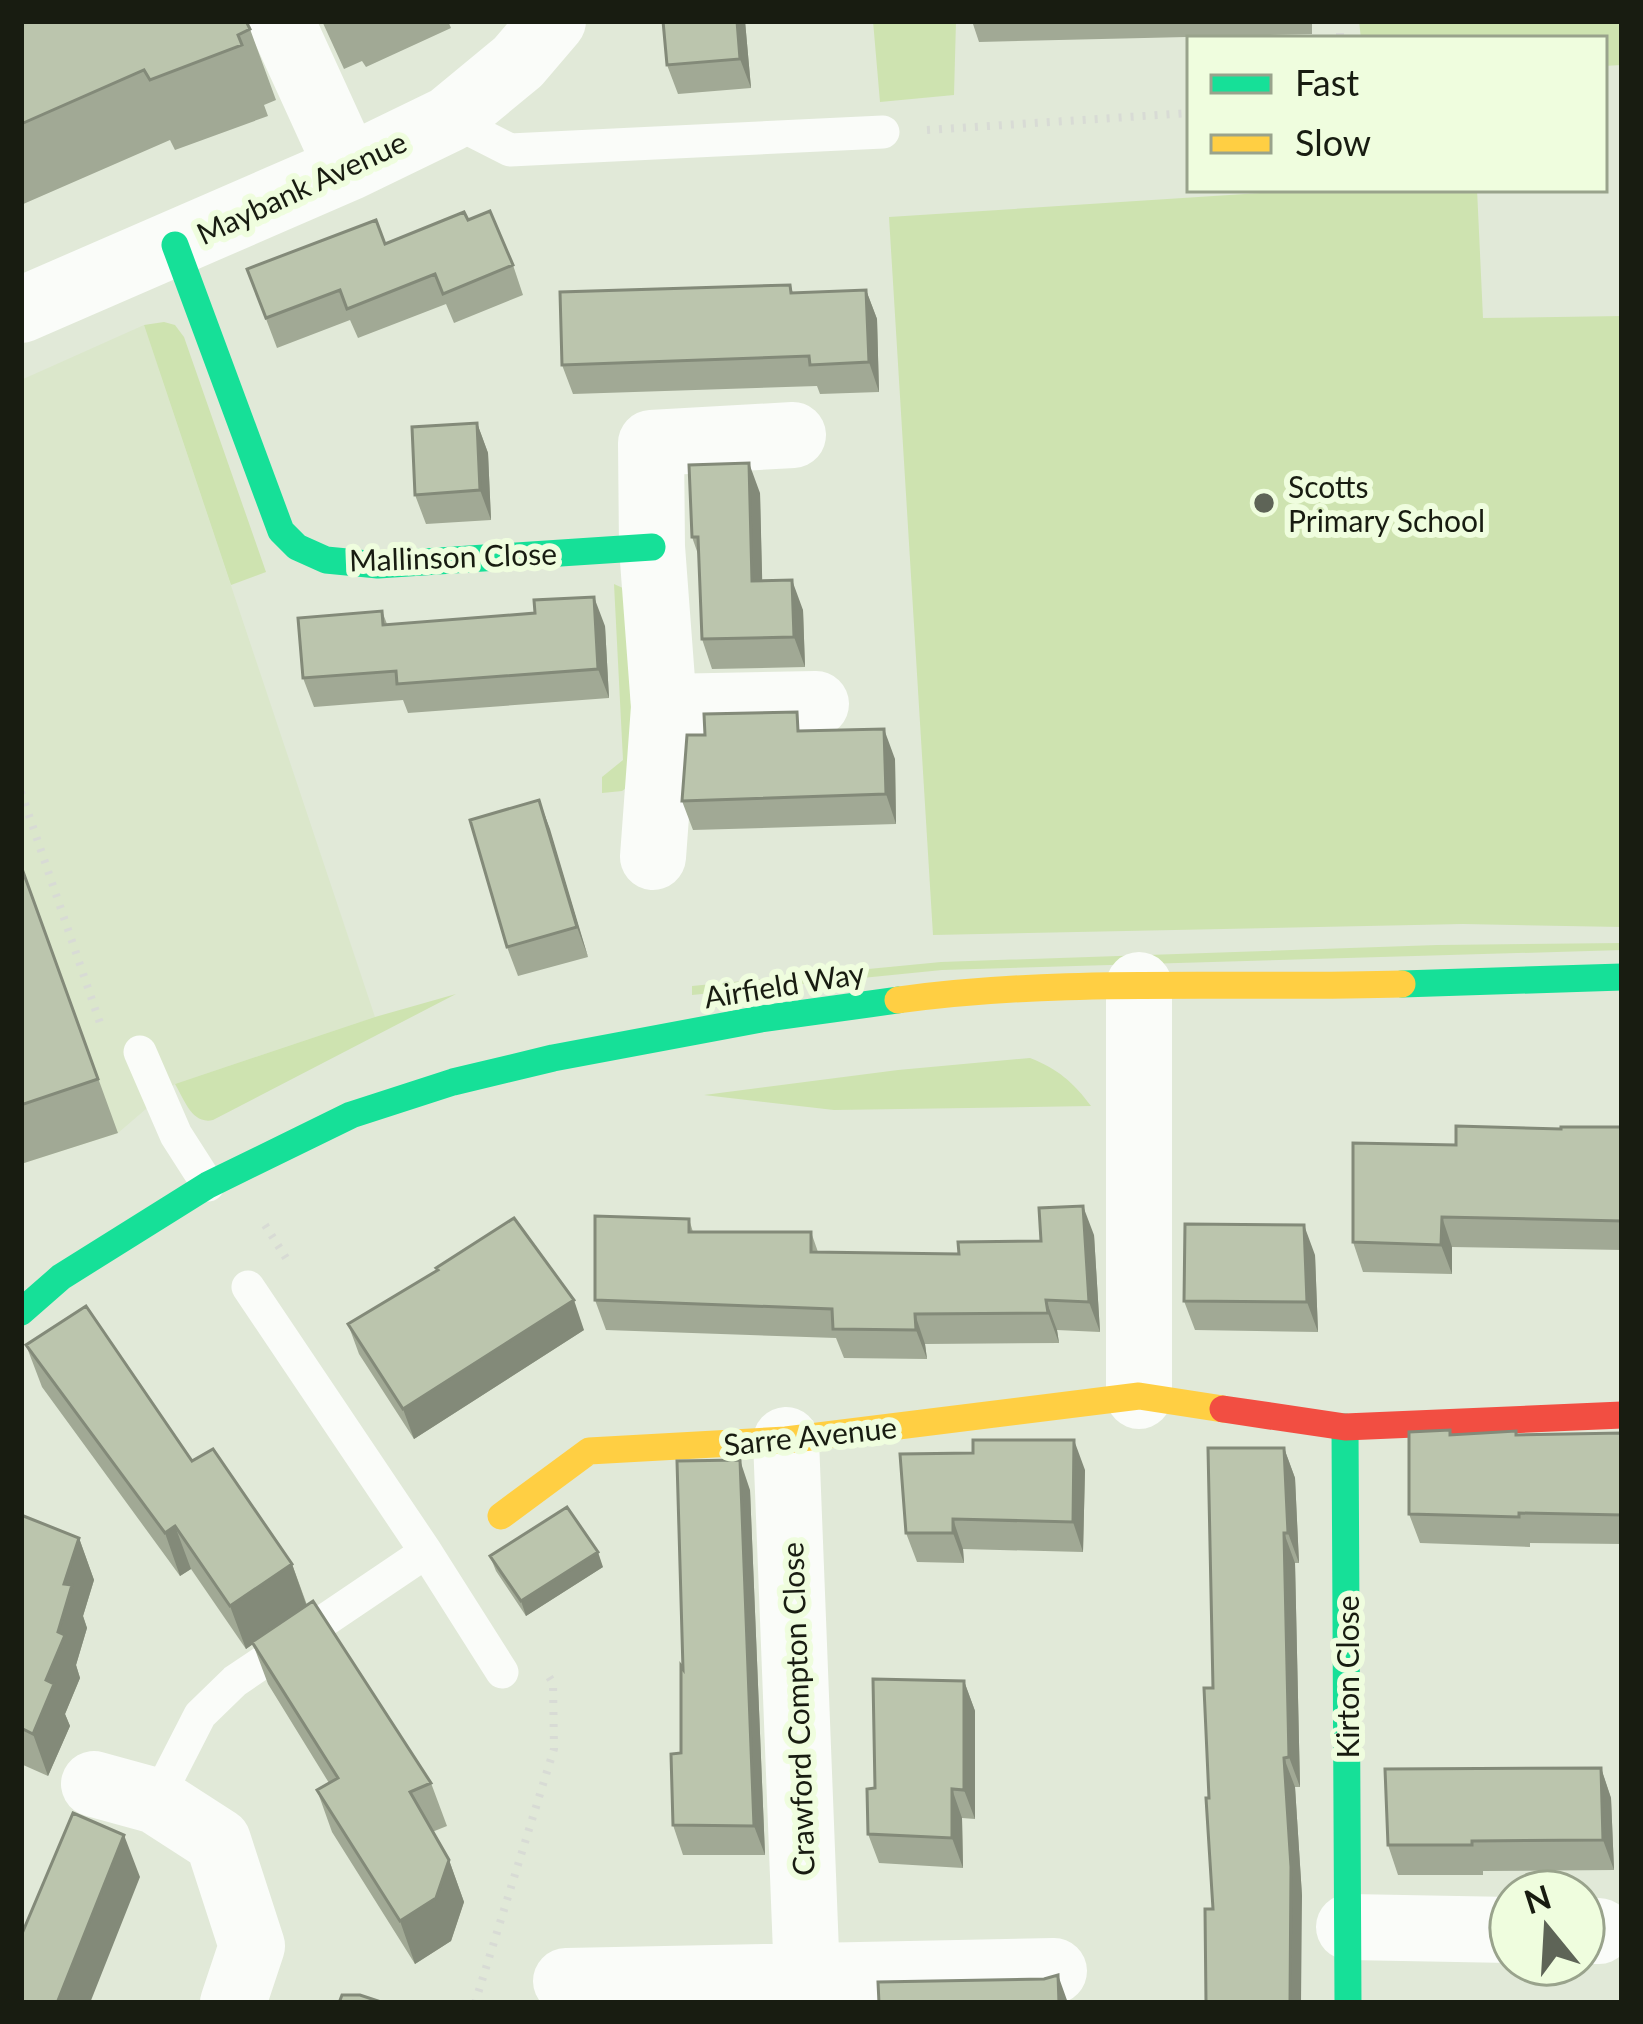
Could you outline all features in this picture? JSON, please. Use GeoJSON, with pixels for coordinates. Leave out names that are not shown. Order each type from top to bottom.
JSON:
{"type":"FeatureCollection","features":[{"type":"Feature","properties":{"kind":"street"},"geometry":{"type":"LineString","coordinates":[[280,21],[347,168]]}},
{"type":"Feature","properties":{"kind":"street","name":"Maybank Avenue"},"geometry":{"type":"LineString","coordinates":[[21,310],[449,119],[518,62],[553,21]]}},
{"type":"Feature","properties":{"kind":"street","name":"Mallinson Close"},"geometry":{"type":"LineString","coordinates":[[175,244],[281,531],[297,547],[326,560],[378,565],[652,547]]}},
{"type":"Feature","properties":{"kind":"street"},"geometry":{"type":"LineString","coordinates":[[653,857],[664,707],[652,547],[651,443],[793,434]]}},
{"type":"Feature","properties":{"kind":"street"},"geometry":{"type":"LineString","coordinates":[[664,707],[816,704]]}},
{"type":"Feature","properties":{"kind":"street","name":"Airfield Way"},"geometry":{"type":"LineString","coordinates":[[21,1312],[61,1277],[208,1185],[351,1114],[453,1082],[554,1058],[761,1019],[946,993],[1622,977]]}},
{"type":"Feature","properties":{"kind":"street"},"geometry":{"type":"LineString","coordinates":[[1139,985],[1139,1396]]}},
{"type":"Feature","properties":{"kind":"street","name":"Sarre Avenue"},"geometry":{"type":"LineString","coordinates":[[501,1516],[589,1451],[786,1440],[1139,1396],[1345,1427],[1622,1415]]}},
{"type":"Feature","properties":{"kind":"street","name":"Kirton Close"},"geometry":{"type":"LineString","coordinates":[[1345,1427],[1348,2003]]}},
{"type":"Feature","properties":{"kind":"street","name":"Crawford Compton Close"},"geometry":{"type":"LineString","coordinates":[[786,1440],[807,1978]]}},
{"type":"Feature","properties":{"kind":"street"},"geometry":{"type":"LineString","coordinates":[[94,1784],[156,1801],[218,1841],[252,1946],[233,2003]]}},
{"type":"Feature","properties":{"kind":"street"},"geometry":{"type":"LineString","coordinates":[[1349,1928],[1487,1930]]}},
{"type":"Feature","properties":{"kind":"street"},"geometry":{"type":"LineString","coordinates":[[566,1981],[1054,1971]]}},
{"type":"Feature","properties":{"kind":"lane"},"geometry":{"type":"LineString","coordinates":[[449,119],[510,149],[883,132]]}},
{"type":"Feature","properties":{"kind":"lane"},"geometry":{"type":"LineString","coordinates":[[140,1052],[176,1135],[208,1185]]}},
{"type":"Feature","properties":{"kind":"lane"},"geometry":{"type":"LineString","coordinates":[[248,1286],[502,1672]]}},
{"type":"Feature","properties":{"kind":"lane"},"geometry":{"type":"LineString","coordinates":[[156,1801],[200,1715],[235,1681],[426,1552]]}},
{"type":"Feature","properties":{"kind":"path"},"geometry":{"type":"LineString","coordinates":[[883,132],[1187,113]]}},
{"type":"Feature","properties":{"kind":"path"},"geometry":{"type":"LineString","coordinates":[[21,792],[104,1035]]}},
{"type":"Feature","properties":{"kind":"shaded area"},"geometry":{"type":"Polygon","coordinates":[[[144,325],[375,1017],[175,1084],[118,1133],[21,1164],[21,380],[144,325]]]}},
{"type":"Feature","properties":{"kind":"green space"},"geometry":{"type":"Polygon","coordinates":[[[873,21],[956,21],[954,95],[880,102],[873,21]]]}},
{"type":"Feature","properties":{"kind":"green space"},"geometry":{"type":"Polygon","coordinates":[[[1359,21],[1622,21],[1622,65],[1607,66],[1607,36],[1361,36],[1359,21]]]}},
{"type":"Feature","properties":{"kind":"green space","name":"Scotts Primary School"},"geometry":{"type":"Polygon","coordinates":[[[1276,192],[1477,192],[1483,318],[1622,316],[1622,927],[1463,924],[933,935],[889,217],[1276,192]]]}},
{"type":"Feature","properties":{"kind":"green space"},"geometry":{"type":"Polygon","coordinates":[[[144,325],[175,325],[184,337],[266,572],[231,585],[144,325]]]}},
{"type":"Feature","properties":{"kind":"green space"},"geometry":{"type":"Polygon","coordinates":[[[614,584],[625,589],[635,782],[622,791],[602,793],[602,777],[623,760],[614,584]]]}},
{"type":"Feature","properties":{"kind":"green space"},"geometry":{"type":"Polygon","coordinates":[[[1622,943],[1622,950],[942,970],[692,995],[692,986],[941,962],[1622,943]]]}},
{"type":"Feature","properties":{"kind":"green space"},"geometry":{"type":"Polygon","coordinates":[[[456,994],[213,1120],[194,1115],[175,1084],[375,1017],[456,994]]]}},
{"type":"Feature","properties":{"kind":"green space"},"geometry":{"type":"Polygon","coordinates":[[[1030,1058],[1064,1077],[1091,1106],[834,1110],[704,1095],[898,1070],[1030,1058]]]}},
{"type":"Feature","properties":{"kind":"building"},"geometry":{"type":"Polygon","coordinates":[[[22,21],[246,21],[250,29],[238,35],[242,45],[150,80],[144,70],[21,124],[22,21]]]}},
{"type":"Feature","properties":{"kind":"building"},"geometry":{"type":"Polygon","coordinates":[[[663,21],[737,21],[740,59],[667,65],[663,21]]]}},
{"type":"Feature","properties":{"kind":"building"},"geometry":{"type":"Polygon","coordinates":[[[490,211],[513,265],[443,294],[435,274],[347,309],[340,290],[266,318],[247,269],[376,220],[385,244],[464,212],[468,220],[490,211]]]}},
{"type":"Feature","properties":{"kind":"building"},"geometry":{"type":"Polygon","coordinates":[[[790,285],[791,293],[866,290],[869,362],[810,365],[809,356],[562,365],[560,292],[790,285]]]}},
{"type":"Feature","properties":{"kind":"building"},"geometry":{"type":"Polygon","coordinates":[[[477,423],[480,490],[415,495],[412,427],[477,423]]]}},
{"type":"Feature","properties":{"kind":"building"},"geometry":{"type":"Polygon","coordinates":[[[749,463],[752,581],[792,580],[794,637],[702,639],[698,537],[692,537],[689,465],[749,463]]]}},
{"type":"Feature","properties":{"kind":"building"},"geometry":{"type":"Polygon","coordinates":[[[594,597],[598,669],[397,684],[396,671],[303,678],[298,618],[382,611],[383,625],[535,613],[534,600],[594,597]]]}},
{"type":"Feature","properties":{"kind":"building"},"geometry":{"type":"Polygon","coordinates":[[[797,712],[798,731],[884,729],[886,794],[682,801],[687,735],[705,735],[704,714],[797,712]]]}},
{"type":"Feature","properties":{"kind":"building"},"geometry":{"type":"Polygon","coordinates":[[[539,800],[577,927],[507,947],[470,820],[539,800]]]}},
{"type":"Feature","properties":{"kind":"building"},"geometry":{"type":"Polygon","coordinates":[[[21,866],[98,1079],[21,1105],[21,866]]]}},
{"type":"Feature","properties":{"kind":"building"},"geometry":{"type":"Polygon","coordinates":[[[1456,1126],[1622,1127],[1622,1221],[1442,1217],[1441,1245],[1353,1242],[1353,1143],[1456,1145],[1456,1126]]]}},
{"type":"Feature","properties":{"kind":"building"},"geometry":{"type":"Polygon","coordinates":[[[1083,1206],[1089,1302],[1046,1300],[1048,1313],[915,1314],[916,1330],[833,1329],[832,1309],[595,1300],[595,1216],[689,1219],[689,1232],[811,1232],[811,1252],[959,1254],[958,1242],[1041,1241],[1039,1208],[1083,1206]]]}},
{"type":"Feature","properties":{"kind":"building"},"geometry":{"type":"Polygon","coordinates":[[[514,1218],[574,1300],[403,1409],[348,1324],[514,1218]]]}},
{"type":"Feature","properties":{"kind":"building"},"geometry":{"type":"Polygon","coordinates":[[[1185,1224],[1304,1225],[1307,1302],[1184,1301],[1185,1224]]]}},
{"type":"Feature","properties":{"kind":"building"},"geometry":{"type":"Polygon","coordinates":[[[86,1306],[192,1461],[213,1449],[292,1564],[230,1606],[175,1526],[165,1533],[26,1345],[86,1306]]]}},
{"type":"Feature","properties":{"kind":"building"},"geometry":{"type":"Polygon","coordinates":[[[1450,1430],[1450,1435],[1622,1433],[1622,1515],[1409,1514],[1409,1432],[1450,1430]]]}},
{"type":"Feature","properties":{"kind":"building"},"geometry":{"type":"Polygon","coordinates":[[[973,1440],[1074,1440],[1073,1522],[953,1519],[953,1533],[906,1533],[900,1454],[973,1453],[973,1440]]]}},
{"type":"Feature","properties":{"kind":"building"},"geometry":{"type":"Polygon","coordinates":[[[1208,1448],[1284,1448],[1290,2003],[1206,2003],[1205,1909],[1213,1909],[1204,1688],[1213,1688],[1208,1448]]]}},
{"type":"Feature","properties":{"kind":"building"},"geometry":{"type":"Polygon","coordinates":[[[740,1460],[754,1826],[673,1825],[671,1754],[681,1753],[681,1666],[683,1669],[677,1461],[740,1460]]]}},
{"type":"Feature","properties":{"kind":"building"},"geometry":{"type":"Polygon","coordinates":[[[567,1507],[598,1552],[521,1601],[490,1556],[567,1507]]]}},
{"type":"Feature","properties":{"kind":"building"},"geometry":{"type":"Polygon","coordinates":[[[21,1515],[79,1538],[64,1584],[72,1585],[58,1632],[65,1635],[46,1680],[54,1684],[33,1734],[21,1728],[21,1515]]]}},
{"type":"Feature","properties":{"kind":"building"},"geometry":{"type":"Polygon","coordinates":[[[313,1601],[431,1783],[410,1792],[449,1860],[436,1898],[400,1921],[317,1790],[338,1778],[252,1642],[313,1601]]]}},
{"type":"Feature","properties":{"kind":"building"},"geometry":{"type":"Polygon","coordinates":[[[873,1679],[964,1681],[964,1790],[952,1789],[952,1838],[868,1834],[867,1789],[875,1788],[873,1679]]]}},
{"type":"Feature","properties":{"kind":"building"},"geometry":{"type":"Polygon","coordinates":[[[1601,1768],[1603,1840],[1388,1845],[1385,1769],[1601,1768]]]}},
{"type":"Feature","properties":{"kind":"building"},"geometry":{"type":"Polygon","coordinates":[[[73,1813],[124,1835],[57,2003],[21,2003],[21,1936],[73,1813]]]}},
{"type":"Feature","properties":{"kind":"building"},"geometry":{"type":"Polygon","coordinates":[[[1058,1975],[1059,2003],[879,2003],[878,1982],[1058,1975]]]}},
{"type":"Feature","properties":{"kind":"building"},"geometry":{"type":"Polygon","coordinates":[[[342,1995],[360,1995],[384,2003],[339,2003],[342,1995]]]}},
{"type":"Feature","properties":{"kind":"traffic: fast"},"geometry":{"type":"LineString","coordinates":[[175,245],[281,531],[297,547],[326,560],[378,565],[652,547]]}},
{"type":"Feature","properties":{"kind":"traffic: fast"},"geometry":{"type":"LineString","coordinates":[[1402,984],[1622,977]]}},
{"type":"Feature","properties":{"kind":"traffic: fast"},"geometry":{"type":"LineString","coordinates":[[21,1312],[61,1277],[208,1185],[351,1115],[453,1082],[553,1058],[761,1019],[898,1000]]}},
{"type":"Feature","properties":{"kind":"traffic: fast"},"geometry":{"type":"LineString","coordinates":[[1345,1427],[1348,2003]]}},
{"type":"Feature","properties":{"kind":"traffic: slow"},"geometry":{"type":"LineString","coordinates":[[898,1000],[1023,988],[1402,984]]}},
{"type":"Feature","properties":{"kind":"traffic: slow"},"geometry":{"type":"LineString","coordinates":[[501,1516],[589,1451],[786,1440],[1139,1396],[1223,1409]]}},
{"type":"Feature","properties":{"kind":"traffic: jam"},"geometry":{"type":"LineString","coordinates":[[1223,1409],[1345,1427],[1622,1415]]}},
{"type":"Feature","properties":{"kind":"place","name":"Scotts Primary School"},"geometry":{"type":"Point","coordinates":[1264,503]}}]}
